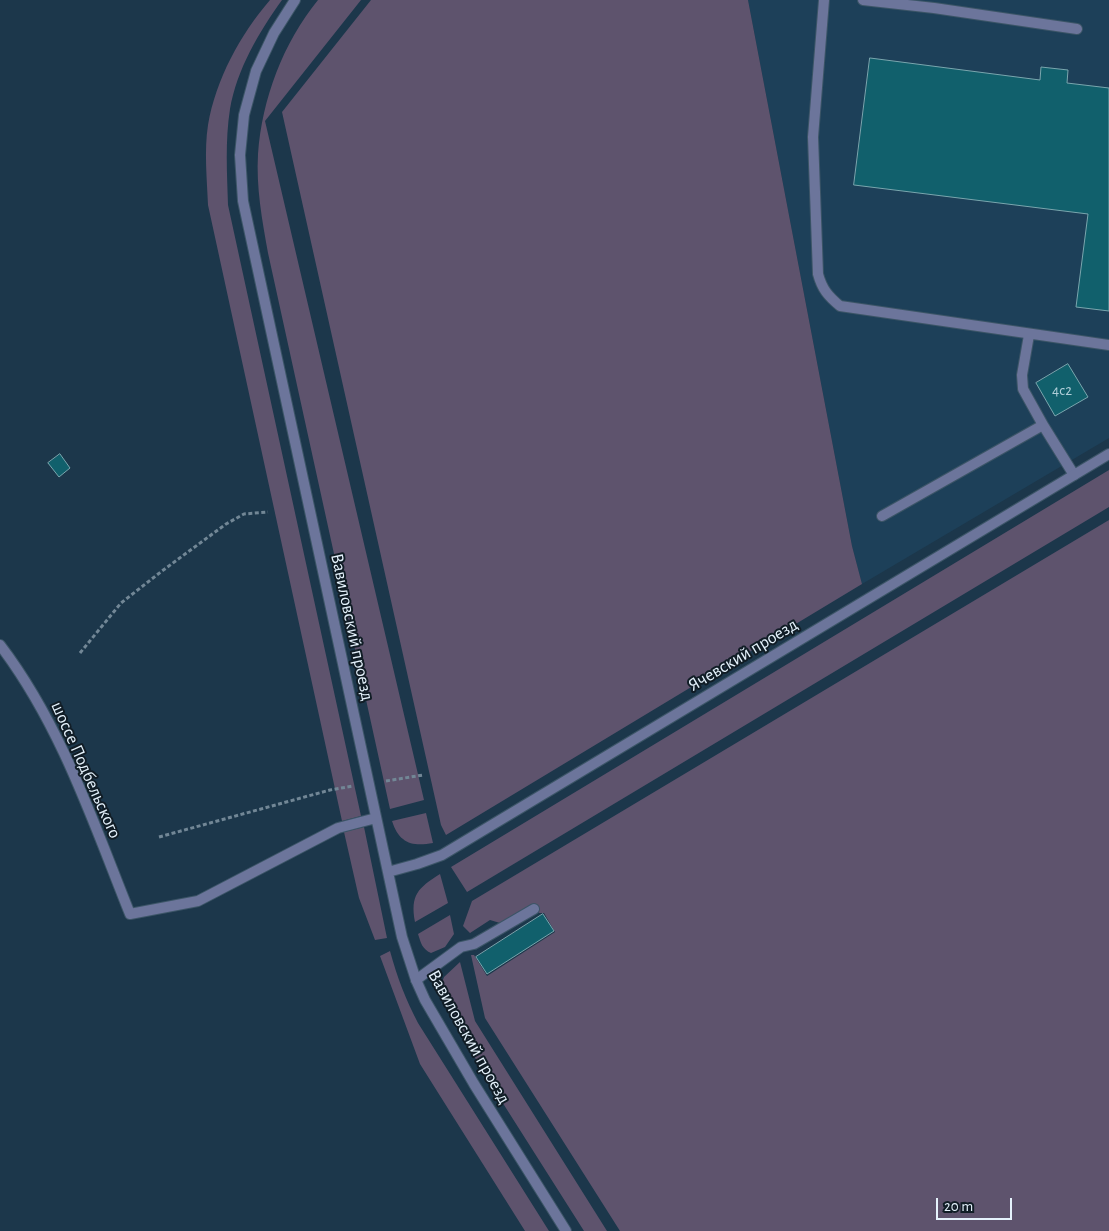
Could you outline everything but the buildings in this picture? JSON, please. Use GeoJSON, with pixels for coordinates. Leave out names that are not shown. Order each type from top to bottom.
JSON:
{"type":"FeatureCollection","features":[{"type":"Feature","properties":{"kind":"street","name":"Вавиловский проезд"},"geometry":{"type":"LineString","coordinates":[[295,0],[274,33],[256,71],[244,114],[240,154],[243,200],[402,937],[416,980],[425,1000],[474,1084],[566,1231]]}},
{"type":"Feature","properties":{"kind":"street"},"geometry":{"type":"LineString","coordinates":[[824,0],[813,137],[818,274],[822,288],[828,296],[840,306],[1109,345]]}},
{"type":"Feature","properties":{"kind":"street"},"geometry":{"type":"LineString","coordinates":[[863,0],[935,4],[1077,29]]}},
{"type":"Feature","properties":{"kind":"street"},"geometry":{"type":"LineString","coordinates":[[1030,335],[1022,375],[1022,388],[1042,425],[1074,475]]}},
{"type":"Feature","properties":{"kind":"street"},"geometry":{"type":"LineString","coordinates":[[882,516],[1042,425]]}},
{"type":"Feature","properties":{"kind":"street","name":"Ячевский проезд"},"geometry":{"type":"LineString","coordinates":[[388,872],[442,855],[1109,454]]}},
{"type":"Feature","properties":{"kind":"street","name":"шоссе Подбельского"},"geometry":{"type":"LineString","coordinates":[[0,645],[30,687],[50,722],[130,914],[198,901],[338,828],[376,818]]}},
{"type":"Feature","properties":{"kind":"street"},"geometry":{"type":"LineString","coordinates":[[416,980],[461,947],[474,944],[534,909]]}},
{"type":"Feature","properties":{"kind":"path"},"geometry":{"type":"LineString","coordinates":[[80,654],[121,603],[162,571],[226,524],[244,514],[268,512]]}},
{"type":"Feature","properties":{"kind":"path"},"geometry":{"type":"LineString","coordinates":[[159,837],[330,790]]}},
{"type":"Feature","properties":{"kind":"shaded area"},"geometry":{"type":"Polygon","coordinates":[[[270,0],[282,0],[265,25],[243,65],[233,94],[228,121],[228,205],[361,816],[342,821],[208,205],[206,145],[208,125],[217,91],[223,74],[239,43],[270,0]]]}},
{"type":"Feature","properties":{"kind":"shaded area"},"geometry":{"type":"Polygon","coordinates":[[[318,0],[361,0],[265,121],[424,800],[390,809],[268,253],[259,191],[258,154],[260,133],[276,72],[294,34],[318,0]]]}},
{"type":"Feature","properties":{"kind":"shaded area"},"geometry":{"type":"Polygon","coordinates":[[[371,0],[748,0],[852,546],[862,584],[446,835],[441,825],[282,112],[371,0]]]}},
{"type":"Feature","properties":{"kind":"shaded area"},"geometry":{"type":"Polygon","coordinates":[[[748,0],[1109,0],[1109,438],[862,584],[852,546],[748,0]]]}},
{"type":"Feature","properties":{"kind":"shaded area"},"geometry":{"type":"Polygon","coordinates":[[[1109,470],[1109,507],[467,892],[451,867],[1109,470]]]}},
{"type":"Feature","properties":{"kind":"shaded area"},"geometry":{"type":"Polygon","coordinates":[[[1109,520],[1109,1231],[620,1231],[485,1018],[471,955],[474,955],[487,976],[555,932],[544,913],[539,913],[532,904],[500,923],[490,920],[470,933],[463,926],[472,901],[1109,520]]]}},
{"type":"Feature","properties":{"kind":"shaded area"},"geometry":{"type":"Polygon","coordinates":[[[426,813],[433,843],[413,844],[407,842],[398,834],[392,821],[426,813]]]}},
{"type":"Feature","properties":{"kind":"shaded area"},"geometry":{"type":"Polygon","coordinates":[[[364,827],[387,938],[375,940],[359,898],[344,832],[364,827]]]}},
{"type":"Feature","properties":{"kind":"shaded area"},"geometry":{"type":"Polygon","coordinates":[[[440,874],[448,903],[415,922],[414,905],[417,893],[440,874]]]}},
{"type":"Feature","properties":{"kind":"shaded area"},"geometry":{"type":"Polygon","coordinates":[[[450,915],[454,934],[445,947],[431,953],[422,945],[418,934],[450,915]]]}},
{"type":"Feature","properties":{"kind":"shaded area"},"geometry":{"type":"Polygon","coordinates":[[[390,951],[402,988],[418,1023],[549,1231],[525,1231],[420,1064],[380,956],[390,951]]]}},
{"type":"Feature","properties":{"kind":"shaded area"},"geometry":{"type":"Polygon","coordinates":[[[460,962],[475,1021],[607,1231],[584,1231],[485,1075],[456,1025],[440,992],[444,977],[460,962]]]}}]}
